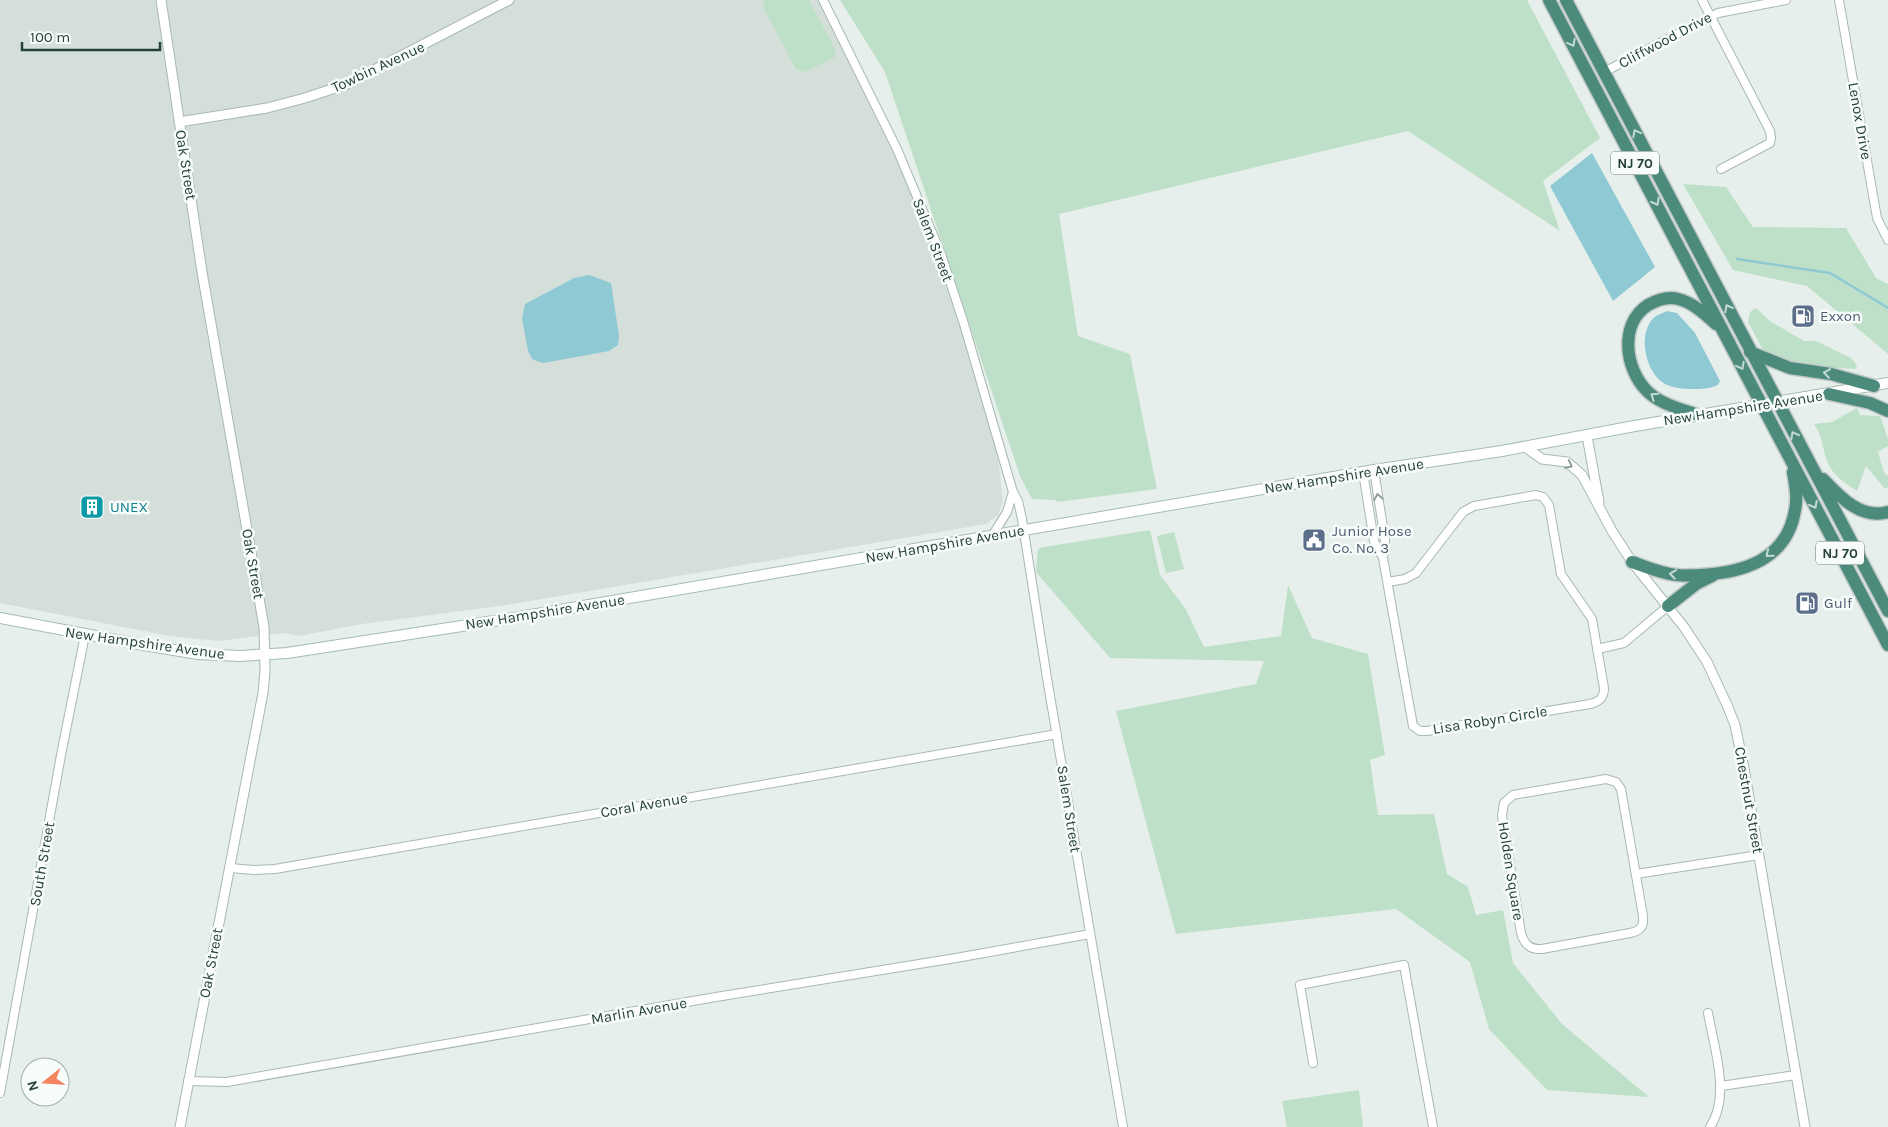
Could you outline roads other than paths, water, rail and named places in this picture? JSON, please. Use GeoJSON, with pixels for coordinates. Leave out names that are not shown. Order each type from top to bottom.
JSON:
{"type":"FeatureCollection","features":[{"type":"Feature","properties":{"kind":"highway","name":"NJ 70"},"geometry":{"type":"LineString","coordinates":[[1549,0],[1888,645]]}},
{"type":"Feature","properties":{"kind":"highway","name":"NJ 70"},"geometry":{"type":"LineString","coordinates":[[1566,0],[1888,611]]}},
{"type":"Feature","properties":{"kind":"highway"},"geometry":{"type":"LineString","coordinates":[[1698,415],[1667,404],[1647,391],[1633,370],[1628,345],[1629,333],[1632,324],[1642,309],[1659,299],[1667,298],[1684,301],[1699,309],[1720,327]]}},
{"type":"Feature","properties":{"kind":"highway"},"geometry":{"type":"LineString","coordinates":[[1750,352],[1790,368],[1831,374],[1874,386]]}},
{"type":"Feature","properties":{"kind":"highway"},"geometry":{"type":"LineString","coordinates":[[1829,394],[1870,403],[1888,411]]}},
{"type":"Feature","properties":{"kind":"highway"},"geometry":{"type":"LineString","coordinates":[[1632,562],[1678,576],[1716,574],[1743,569],[1765,559],[1780,544],[1795,512],[1797,497],[1792,462]]}},
{"type":"Feature","properties":{"kind":"highway"},"geometry":{"type":"LineString","coordinates":[[1812,467],[1831,488],[1853,507],[1875,514],[1888,512]]}},
{"type":"Feature","properties":{"kind":"highway"},"geometry":{"type":"LineString","coordinates":[[1668,606],[1696,584],[1716,574]]}},
{"type":"Feature","properties":{"kind":"main road","name":"New Hampshire Avenue"},"geometry":{"type":"LineString","coordinates":[[0,618],[85,635],[198,654],[266,655],[287,653],[516,618],[1374,470],[1525,447],[1888,383]]}},
{"type":"Feature","properties":{"kind":"street","name":"Oak Street"},"geometry":{"type":"LineString","coordinates":[[161,0],[202,272],[264,627],[266,655],[262,693],[180,1127]]}},
{"type":"Feature","properties":{"kind":"street","name":"Towbin Avenue"},"geometry":{"type":"LineString","coordinates":[[179,122],[267,108],[347,84],[509,0]]}},
{"type":"Feature","properties":{"kind":"street","name":"Salem Street"},"geometry":{"type":"LineString","coordinates":[[823,0],[897,149],[941,254],[964,324],[1013,492],[1018,501],[1123,1127]]}},
{"type":"Feature","properties":{"kind":"street"},"geometry":{"type":"LineString","coordinates":[[1702,0],[1770,131],[1771,138],[1770,143],[1721,169]]}},
{"type":"Feature","properties":{"kind":"street","name":"Cliffwood Drive"},"geometry":{"type":"LineString","coordinates":[[1604,72],[1710,16],[1786,0]]}},
{"type":"Feature","properties":{"kind":"street","name":"Lenox Drive"},"geometry":{"type":"LineString","coordinates":[[1839,0],[1876,218],[1888,240]]}},
{"type":"Feature","properties":{"kind":"street","name":"Chestnut Street"},"geometry":{"type":"LineString","coordinates":[[1587,436],[1601,510]]}},
{"type":"Feature","properties":{"kind":"street","name":"Chestnut Street"},"geometry":{"type":"LineString","coordinates":[[1525,447],[1542,459],[1567,462],[1582,475],[1632,562],[1668,606],[1707,662],[1728,705],[1739,745],[1805,1127]]}},
{"type":"Feature","properties":{"kind":"street","name":"Lisa Robyn Circle"},"geometry":{"type":"LineString","coordinates":[[1374,470],[1385,540],[1383,558]]}},
{"type":"Feature","properties":{"kind":"street","name":"Lisa Robyn Circle"},"geometry":{"type":"LineString","coordinates":[[1363,472],[1374,541],[1383,558],[1388,582],[1413,726],[1420,731],[1590,704],[1598,701],[1604,691],[1592,619],[1561,574],[1549,505],[1546,498],[1536,495],[1474,506],[1460,514],[1416,573],[1406,579],[1388,582]]}},
{"type":"Feature","properties":{"kind":"street"},"geometry":{"type":"LineString","coordinates":[[992,536],[1007,512],[1013,492]]}},
{"type":"Feature","properties":{"kind":"street"},"geometry":{"type":"LineString","coordinates":[[1597,649],[1624,643],[1668,606]]}},
{"type":"Feature","properties":{"kind":"street","name":"South Street"},"geometry":{"type":"LineString","coordinates":[[0,1093],[61,755],[85,635]]}},
{"type":"Feature","properties":{"kind":"street","name":"Coral Avenue"},"geometry":{"type":"LineString","coordinates":[[230,868],[275,869],[1057,734]]}},
{"type":"Feature","properties":{"kind":"street","name":"Holden Square"},"geometry":{"type":"LineString","coordinates":[[1602,780],[1613,781],[1618,784],[1622,792],[1636,874],[1644,920],[1643,926],[1639,930],[1630,934],[1542,949],[1531,948],[1525,944],[1521,933],[1501,813],[1504,803],[1514,795],[1602,780]]}},
{"type":"Feature","properties":{"kind":"street"},"geometry":{"type":"LineString","coordinates":[[1636,874],[1759,855]]}},
{"type":"Feature","properties":{"kind":"street","name":"Marlin Avenue"},"geometry":{"type":"LineString","coordinates":[[188,1081],[227,1082],[1090,934]]}},
{"type":"Feature","properties":{"kind":"street"},"geometry":{"type":"LineString","coordinates":[[1313,1063],[1300,985],[1404,965],[1433,1127]]}},
{"type":"Feature","properties":{"kind":"street"},"geometry":{"type":"LineString","coordinates":[[1708,1013],[1721,1086],[1719,1110],[1710,1127]]}},
{"type":"Feature","properties":{"kind":"street"},"geometry":{"type":"LineString","coordinates":[[1721,1086],[1796,1075]]}},
{"type":"Feature","properties":{"kind":"water"},"geometry":{"type":"Polygon","coordinates":[[[1592,153],[1655,267],[1613,301],[1550,186],[1592,153]]]}},
{"type":"Feature","properties":{"kind":"water"},"geometry":{"type":"Polygon","coordinates":[[[589,275],[611,283],[619,336],[618,345],[609,351],[543,363],[532,359],[528,351],[522,318],[525,304],[574,278],[589,275]]]}},
{"type":"Feature","properties":{"kind":"water"},"geometry":{"type":"Polygon","coordinates":[[[1667,311],[1677,313],[1695,333],[1720,381],[1718,385],[1702,389],[1675,387],[1665,384],[1652,371],[1645,352],[1646,331],[1656,316],[1667,311]]]}},
{"type":"Feature","properties":{"kind":"waterway"},"geometry":{"type":"LineString","coordinates":[[1737,259],[1830,273],[1888,308]]}},
{"type":"Feature","properties":{"kind":"place","name":"Exxon"},"geometry":{"type":"Point","coordinates":[1803,316]}},
{"type":"Feature","properties":{"kind":"place","name":"UNEX"},"geometry":{"type":"Point","coordinates":[92,507]}},
{"type":"Feature","properties":{"kind":"place","name":"Junior Hose Co. No. 3"},"geometry":{"type":"Point","coordinates":[1314,540]}},
{"type":"Feature","properties":{"kind":"place","name":"Gulf"},"geometry":{"type":"Point","coordinates":[1807,603]}}]}
